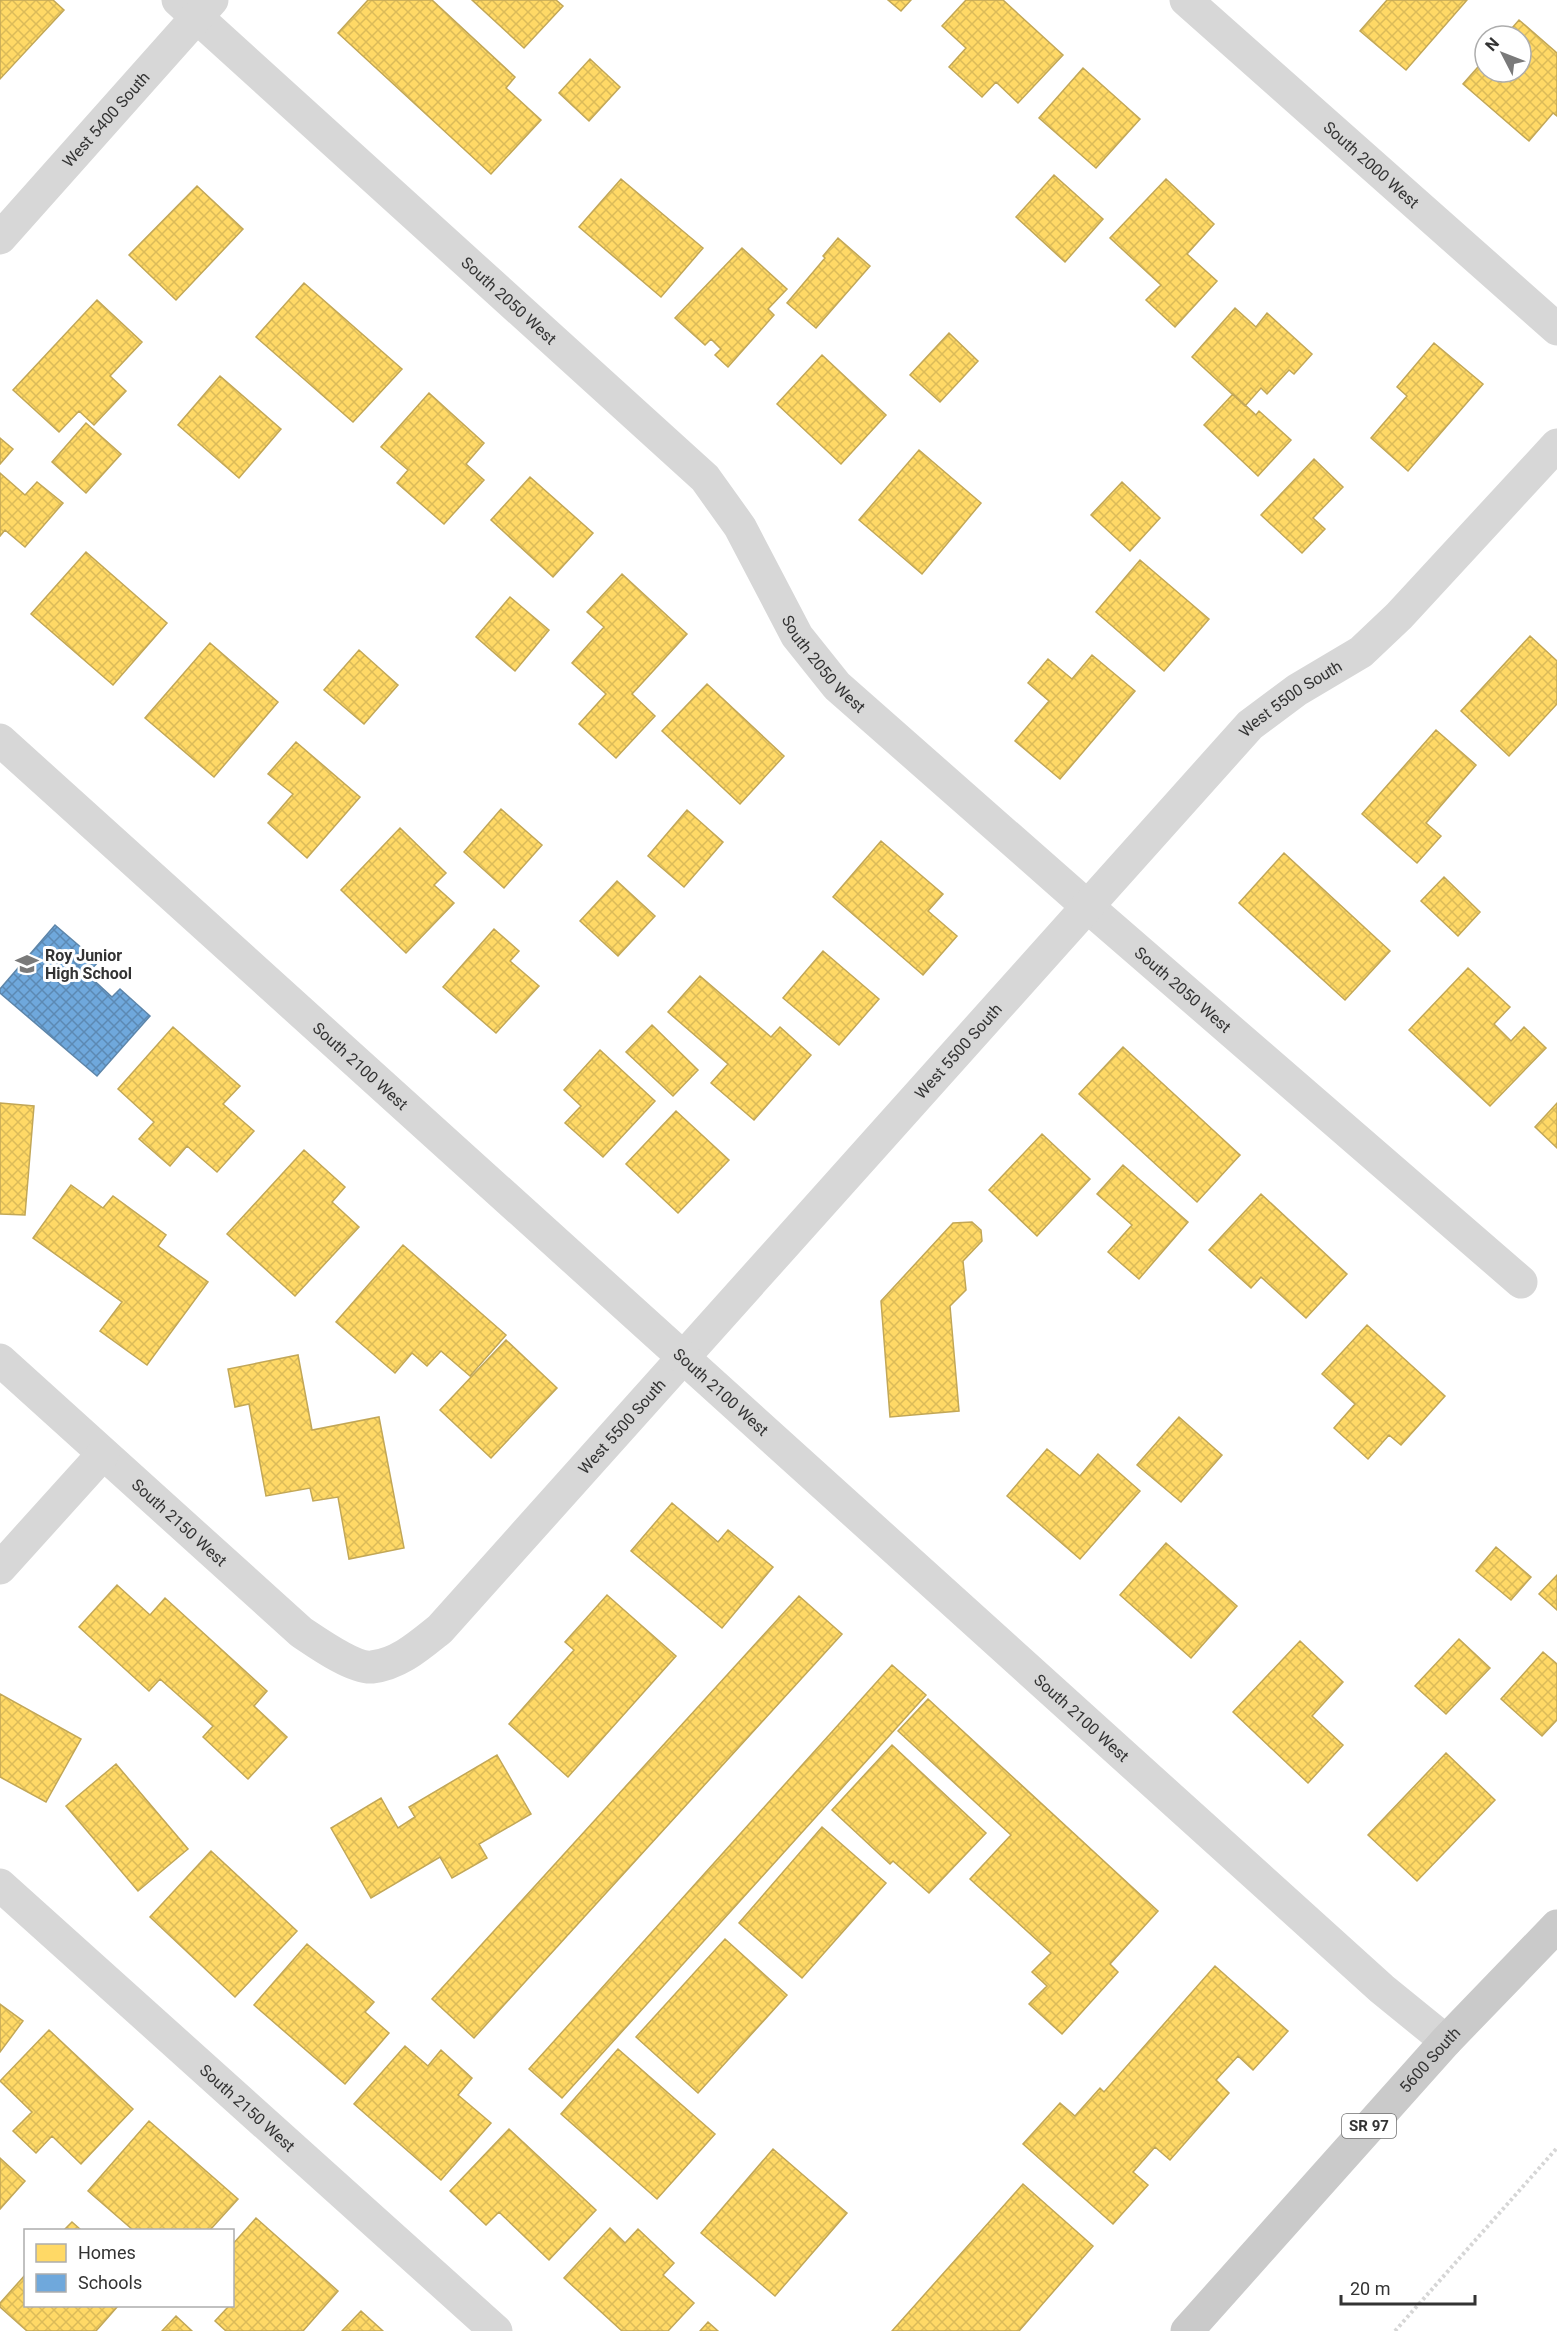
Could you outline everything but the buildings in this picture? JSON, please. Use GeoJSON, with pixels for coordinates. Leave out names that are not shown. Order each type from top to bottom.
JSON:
{"type":"FeatureCollection","features":[{"type":"Feature","properties":{"kind":"main road","name":"5600 South"},"geometry":{"type":"LineString","coordinates":[[1187,2331],[1446,2041],[1557,1926]]}},
{"type":"Feature","properties":{"kind":"street","name":"South 2000 West"},"geometry":{"type":"LineString","coordinates":[[1186,0],[1557,329]]}},
{"type":"Feature","properties":{"kind":"street","name":"West 5400 South"},"geometry":{"type":"LineString","coordinates":[[0,238],[196,6]]}},
{"type":"Feature","properties":{"kind":"street","name":"South 2050 West"},"geometry":{"type":"LineString","coordinates":[[196,6],[705,478],[740,527],[797,636],[837,686],[1521,1282]]}},
{"type":"Feature","properties":{"kind":"street","name":"West 5500 South"},"geometry":{"type":"LineString","coordinates":[[370,1668],[407,1655],[440,1629],[1250,726],[1297,690],[1361,652],[1399,616],[1557,445]]}},
{"type":"Feature","properties":{"kind":"street","name":"South 2100 West"},"geometry":{"type":"LineString","coordinates":[[0,740],[1382,1989],[1446,2041]]}},
{"type":"Feature","properties":{"kind":"street","name":"South 2150 West"},"geometry":{"type":"LineString","coordinates":[[0,1360],[301,1632],[334,1654],[370,1668]]}},
{"type":"Feature","properties":{"kind":"street"},"geometry":{"type":"LineString","coordinates":[[0,1568],[103,1454]]}},
{"type":"Feature","properties":{"kind":"street","name":"South 2150 West"},"geometry":{"type":"LineString","coordinates":[[0,1885],[496,2331]]}},
{"type":"Feature","properties":{"kind":"path"},"geometry":{"type":"LineString","coordinates":[[1395,2331],[1557,2148]]}},
{"type":"Feature","properties":{"kind":"place","name":"Roy Junior High School"},"geometry":{"type":"Point","coordinates":[27,964]}}]}
